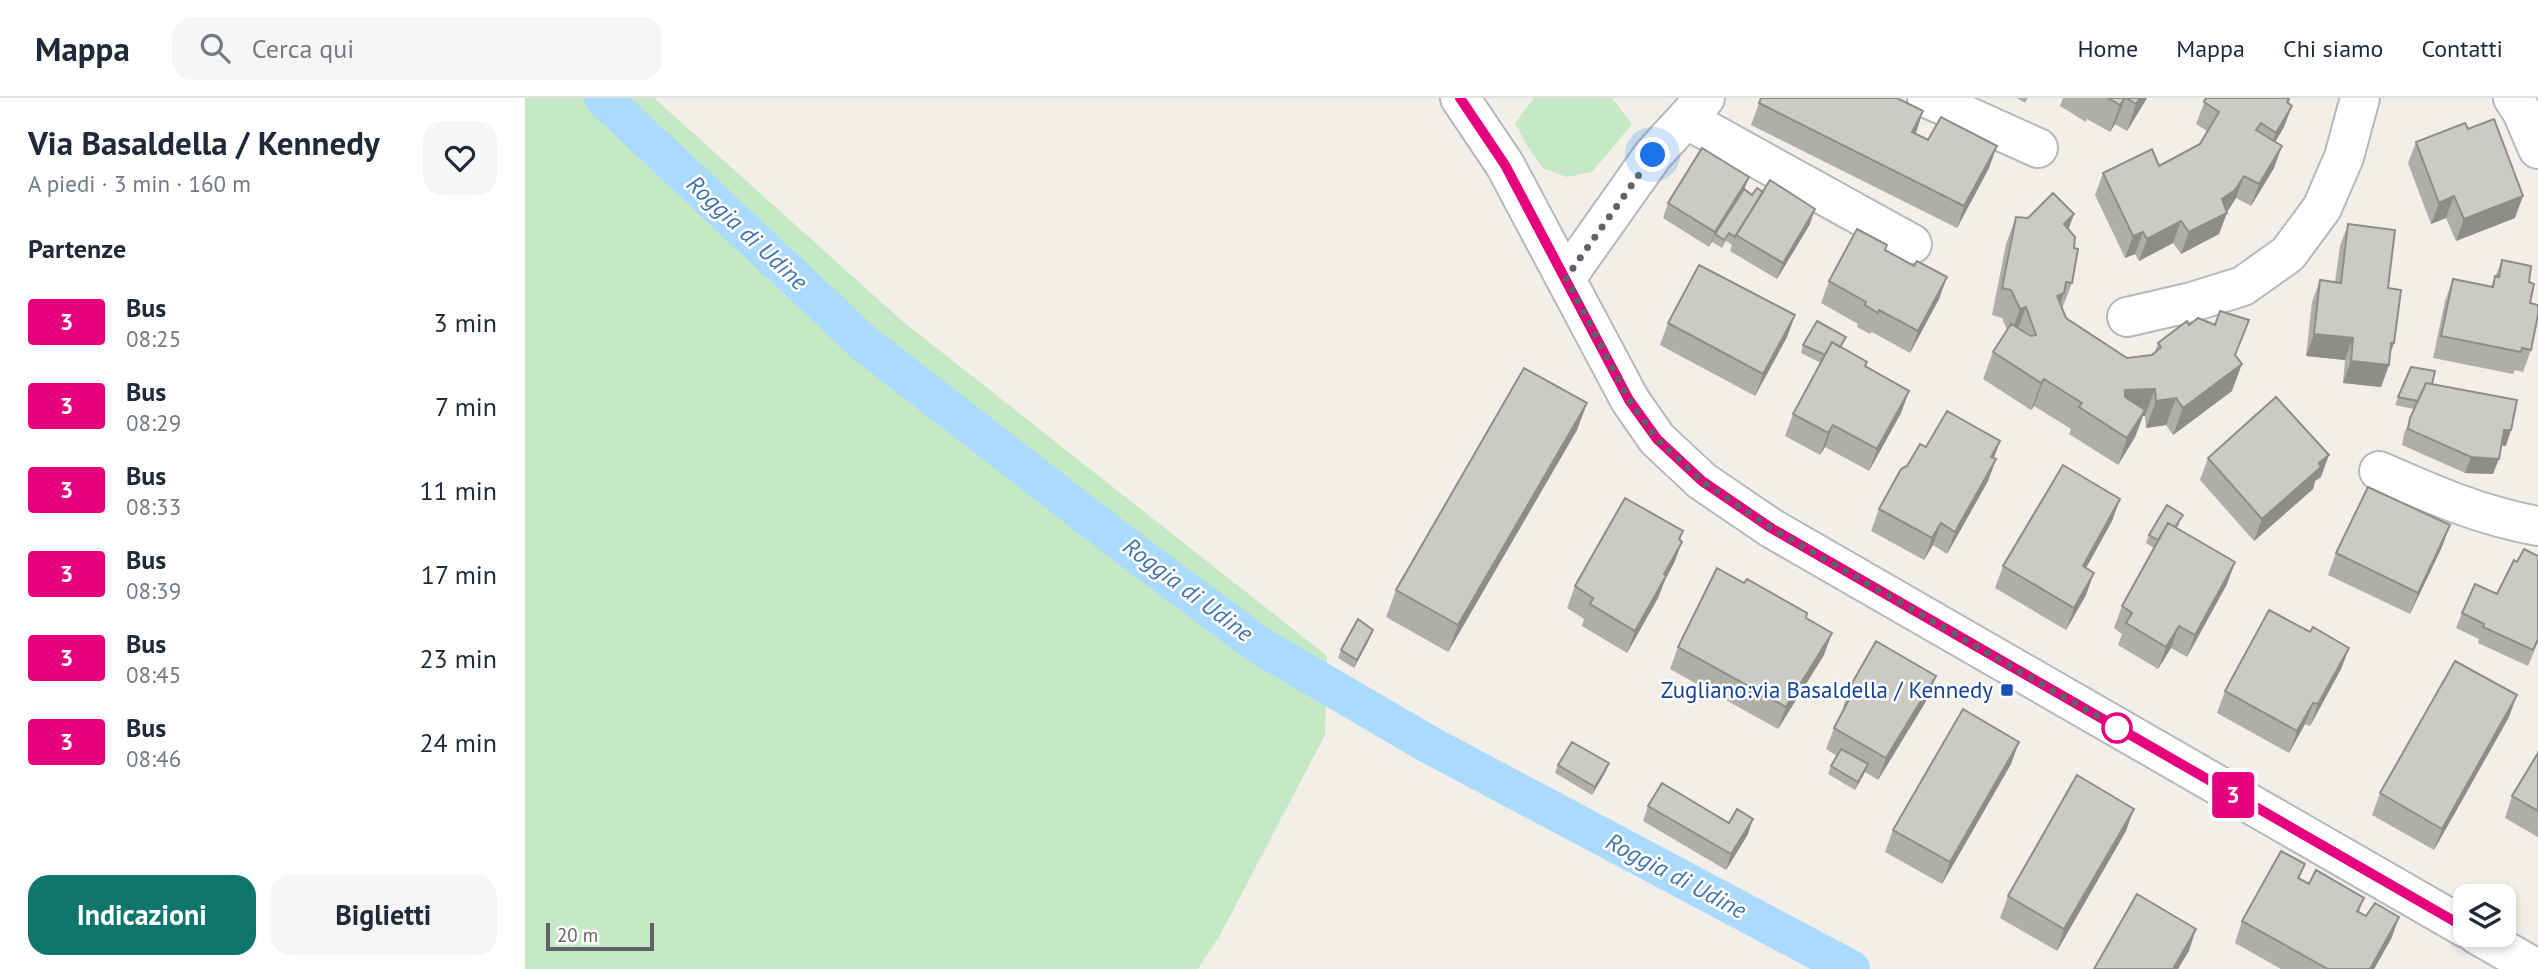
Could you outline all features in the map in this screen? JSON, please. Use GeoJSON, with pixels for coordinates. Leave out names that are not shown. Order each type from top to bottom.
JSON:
{"type":"FeatureCollection","features":[{"type":"Feature","properties":{"kind":"street"},"geometry":{"type":"LineString","coordinates":[[1460,98],[1505,165],[1629,400],[1657,439],[1702,481],[1771,528],[2453,921]]}},
{"type":"Feature","properties":{"kind":"street"},"geometry":{"type":"LineString","coordinates":[[1927,98],[2038,148]]}},
{"type":"Feature","properties":{"kind":"street"},"geometry":{"type":"LineString","coordinates":[[2127,317],[2192,302],[2243,286],[2288,254],[2322,208],[2344,157],[2360,98]]}},
{"type":"Feature","properties":{"kind":"street"},"geometry":{"type":"LineString","coordinates":[[2512,98],[2522,112],[2538,149]]}},
{"type":"Feature","properties":{"kind":"street"},"geometry":{"type":"LineString","coordinates":[[1565,276],[1653,155],[1696,108],[1912,244]]}},
{"type":"Feature","properties":{"kind":"street"},"geometry":{"type":"LineString","coordinates":[[2379,471],[2449,502],[2502,519],[2538,526]]}},
{"type":"Feature","properties":{"kind":"street"},"geometry":{"type":"LineString","coordinates":[[2499,947],[2537,969]]}},
{"type":"Feature","properties":{"kind":"green space"},"geometry":{"type":"Polygon","coordinates":[[[525,98],[654,98],[901,320],[1327,656],[1325,735],[1220,935],[1198,969],[525,969],[525,98]]]}},
{"type":"Feature","properties":{"kind":"green space"},"geometry":{"type":"Polygon","coordinates":[[[1534,98],[1612,98],[1632,124],[1592,172],[1567,177],[1543,168],[1515,123],[1534,98]]]}},
{"type":"Feature","properties":{"kind":"building"},"geometry":{"type":"Polygon","coordinates":[[[1761,98],[1897,98],[1923,111],[1912,132],[1928,140],[1941,117],[1997,146],[1964,206],[1759,103],[1761,98]]]}},
{"type":"Feature","properties":{"kind":"building"},"geometry":{"type":"Polygon","coordinates":[[[2108,98],[2125,98],[2120,105],[2108,98]]]}},
{"type":"Feature","properties":{"kind":"building"},"geometry":{"type":"Polygon","coordinates":[[[2126,98],[2140,98],[2136,104],[2126,98]]]}},
{"type":"Feature","properties":{"kind":"building"},"geometry":{"type":"Polygon","coordinates":[[[2206,98],[2289,98],[2287,102],[2292,106],[2276,133],[2261,123],[2256,130],[2282,146],[2259,184],[2244,176],[2235,190],[2222,199],[2227,213],[2189,232],[2181,221],[2147,239],[2143,232],[2133,236],[2103,173],[2152,149],[2159,166],[2200,144],[2219,112],[2204,102],[2206,98]]]}},
{"type":"Feature","properties":{"kind":"building"},"geometry":{"type":"Polygon","coordinates":[[[2494,119],[2523,196],[2464,219],[2454,196],[2439,203],[2416,142],[2465,123],[2468,129],[2494,119]]]}},
{"type":"Feature","properties":{"kind":"building"},"geometry":{"type":"Polygon","coordinates":[[[1702,148],[1749,177],[1715,232],[1668,203],[1702,148]]]}},
{"type":"Feature","properties":{"kind":"building"},"geometry":{"type":"Polygon","coordinates":[[[1770,180],[1815,209],[1783,263],[1736,235],[1770,180]]]}},
{"type":"Feature","properties":{"kind":"building"},"geometry":{"type":"Polygon","coordinates":[[[1757,188],[1763,192],[1735,237],[1729,233],[1724,240],[1715,234],[1744,189],[1752,195],[1757,188]]]}},
{"type":"Feature","properties":{"kind":"building"},"geometry":{"type":"Polygon","coordinates":[[[2053,193],[2074,214],[2064,224],[2075,237],[2074,248],[2078,249],[2072,283],[2066,282],[2064,293],[2057,296],[2066,318],[2127,358],[2152,355],[2161,347],[2158,343],[2187,321],[2189,325],[2198,318],[2215,325],[2220,311],[2249,320],[2235,355],[2242,364],[2183,408],[2176,398],[2156,401],[2155,389],[2125,390],[2125,397],[2145,410],[2127,438],[2079,407],[2082,403],[2044,379],[2041,383],[1993,352],[2011,324],[2031,336],[2036,335],[2026,307],[2020,309],[2011,290],[2002,288],[2016,217],[2028,218],[2053,193]]]}},
{"type":"Feature","properties":{"kind":"building"},"geometry":{"type":"Polygon","coordinates":[[[2348,224],[2395,230],[2388,288],[2401,290],[2389,365],[2351,361],[2353,338],[2314,334],[2320,280],[2341,283],[2348,224]]]}},
{"type":"Feature","properties":{"kind":"building"},"geometry":{"type":"Polygon","coordinates":[[[1857,229],[1887,245],[1885,250],[1914,266],[1917,261],[1947,277],[1918,331],[1879,310],[1878,313],[1865,305],[1866,302],[1829,281],[1857,229]]]}},
{"type":"Feature","properties":{"kind":"building"},"geometry":{"type":"Polygon","coordinates":[[[2502,260],[2531,266],[2529,282],[2534,284],[2530,303],[2538,305],[2538,315],[2531,350],[2522,348],[2521,352],[2441,336],[2453,279],[2493,287],[2495,276],[2499,277],[2502,260]]]}},
{"type":"Feature","properties":{"kind":"building"},"geometry":{"type":"Polygon","coordinates":[[[1699,265],[1795,315],[1763,374],[1668,323],[1699,265]]]}},
{"type":"Feature","properties":{"kind":"building"},"geometry":{"type":"Polygon","coordinates":[[[1817,321],[1846,337],[1840,347],[1832,342],[1825,355],[1803,345],[1817,321]]]}},
{"type":"Feature","properties":{"kind":"building"},"geometry":{"type":"Polygon","coordinates":[[[1832,342],[1867,362],[1865,366],[1909,391],[1877,449],[1833,425],[1828,433],[1793,414],[1832,342]]]}},
{"type":"Feature","properties":{"kind":"building"},"geometry":{"type":"Polygon","coordinates":[[[2411,367],[2435,371],[2432,384],[2426,383],[2418,401],[2398,397],[2411,367]]]}},
{"type":"Feature","properties":{"kind":"building"},"geometry":{"type":"Polygon","coordinates":[[[1524,368],[1587,403],[1458,625],[1396,590],[1524,368]]]}},
{"type":"Feature","properties":{"kind":"building"},"geometry":{"type":"Polygon","coordinates":[[[2426,383],[2517,400],[2511,430],[2504,430],[2499,459],[2471,457],[2408,429],[2410,418],[2426,383]]]}},
{"type":"Feature","properties":{"kind":"building"},"geometry":{"type":"Polygon","coordinates":[[[2276,397],[2329,455],[2319,463],[2321,467],[2262,519],[2208,458],[2276,397]]]}},
{"type":"Feature","properties":{"kind":"building"},"geometry":{"type":"Polygon","coordinates":[[[1947,411],[2000,441],[1991,457],[1996,459],[1955,532],[1941,523],[1932,538],[1879,509],[1901,469],[1907,466],[1920,444],[1926,447],[1947,411]]]}},
{"type":"Feature","properties":{"kind":"building"},"geometry":{"type":"Polygon","coordinates":[[[2063,465],[2120,499],[2083,566],[2094,573],[2074,608],[2003,566],[2063,465]]]}},
{"type":"Feature","properties":{"kind":"building"},"geometry":{"type":"Polygon","coordinates":[[[2368,487],[2450,525],[2418,593],[2336,553],[2368,487]]]}},
{"type":"Feature","properties":{"kind":"building"},"geometry":{"type":"Polygon","coordinates":[[[1625,498],[1683,531],[1679,539],[1682,542],[1664,574],[1666,576],[1635,631],[1590,604],[1593,598],[1575,586],[1625,498]]]}},
{"type":"Feature","properties":{"kind":"building"},"geometry":{"type":"Polygon","coordinates":[[[2167,505],[2183,515],[2175,527],[2168,523],[2158,540],[2149,535],[2167,505]]]}},
{"type":"Feature","properties":{"kind":"building"},"geometry":{"type":"Polygon","coordinates":[[[2168,523],[2235,562],[2195,635],[2179,626],[2166,647],[2126,623],[2132,613],[2122,606],[2168,523]]]}},
{"type":"Feature","properties":{"kind":"building"},"geometry":{"type":"Polygon","coordinates":[[[2524,549],[2538,556],[2538,639],[2533,650],[2483,627],[2484,624],[2462,613],[2475,584],[2497,594],[2514,560],[2517,562],[2524,549]]]}},
{"type":"Feature","properties":{"kind":"building"},"geometry":{"type":"Polygon","coordinates":[[[1717,568],[1744,583],[1747,579],[1807,613],[1806,618],[1832,633],[1786,707],[1678,647],[1717,568]]]}},
{"type":"Feature","properties":{"kind":"building"},"geometry":{"type":"Polygon","coordinates":[[[2269,610],[2310,632],[2313,627],[2349,648],[2318,704],[2313,703],[2297,731],[2225,691],[2269,610]]]}},
{"type":"Feature","properties":{"kind":"building"},"geometry":{"type":"Polygon","coordinates":[[[1358,619],[1373,630],[1357,660],[1341,650],[1358,619]]]}},
{"type":"Feature","properties":{"kind":"building"},"geometry":{"type":"Polygon","coordinates":[[[1876,641],[1936,676],[1886,758],[1834,728],[1855,688],[1851,685],[1876,641]]]}},
{"type":"Feature","properties":{"kind":"building"},"geometry":{"type":"Polygon","coordinates":[[[2455,661],[2517,695],[2442,829],[2380,793],[2455,661]]]}},
{"type":"Feature","properties":{"kind":"building"},"geometry":{"type":"Polygon","coordinates":[[[1963,709],[2019,742],[1950,862],[1893,830],[1963,709]]]}},
{"type":"Feature","properties":{"kind":"building"},"geometry":{"type":"Polygon","coordinates":[[[1572,742],[1609,763],[1595,787],[1558,765],[1572,742]]]}},
{"type":"Feature","properties":{"kind":"building"},"geometry":{"type":"Polygon","coordinates":[[[1841,749],[1868,764],[1858,782],[1831,766],[1841,749]]]}},
{"type":"Feature","properties":{"kind":"building"},"geometry":{"type":"Polygon","coordinates":[[[2538,753],[2538,811],[2512,796],[2538,753]]]}},
{"type":"Feature","properties":{"kind":"building"},"geometry":{"type":"Polygon","coordinates":[[[2077,775],[2134,809],[2064,929],[2008,896],[2077,775]]]}},
{"type":"Feature","properties":{"kind":"building"},"geometry":{"type":"Polygon","coordinates":[[[1662,783],[1729,823],[1737,809],[1753,819],[1731,854],[1648,806],[1662,783]]]}},
{"type":"Feature","properties":{"kind":"building"},"geometry":{"type":"Polygon","coordinates":[[[2281,851],[2305,864],[2298,878],[2309,884],[2316,870],[2364,898],[2357,911],[2366,916],[2375,903],[2399,917],[2370,969],[2328,969],[2242,921],[2281,851]]]}},
{"type":"Feature","properties":{"kind":"building"},"geometry":{"type":"Polygon","coordinates":[[[2137,894],[2196,929],[2173,969],[2094,969],[2137,894]]]}},
{"type":"Feature","properties":{"kind":"waterway","name":"Roggia di Udine"},"geometry":{"type":"LineString","coordinates":[[603,98],[865,344],[1131,550],[1259,645],[1428,744],[1851,969]]}},
{"type":"Feature","properties":{"kind":"bus line","name":"3"},"geometry":{"type":"LineString","coordinates":[[1460,98],[1505,165],[1629,400],[1657,439],[1702,481],[1771,528],[2453,921]]}},
{"type":"Feature","properties":{"kind":"place","name":"Zugliano:via Basaldella / Kennedy"},"geometry":{"type":"Point","coordinates":[2007,690]}},
{"type":"Feature","properties":{"kind":"route"},"geometry":{"type":"LineString","coordinates":[[1653,155],[1566,278],[1629,400],[1657,439],[1702,481],[1771,528],[2120,729],[2117,728]]}}]}
